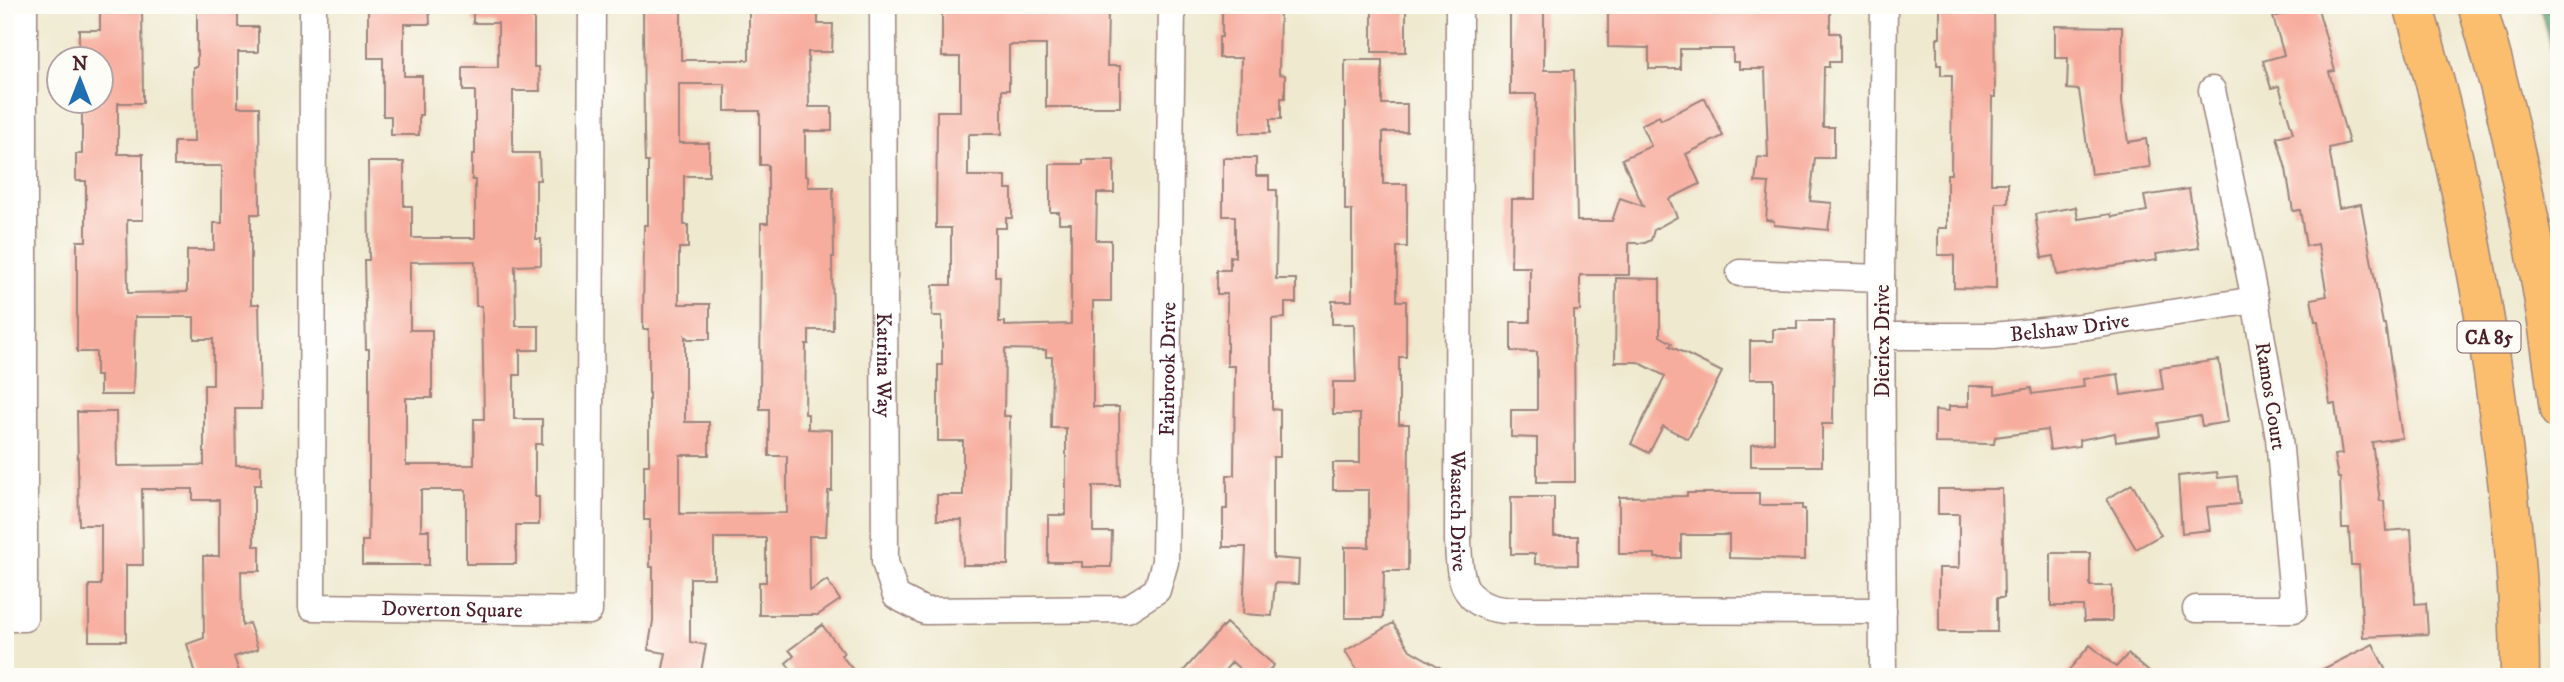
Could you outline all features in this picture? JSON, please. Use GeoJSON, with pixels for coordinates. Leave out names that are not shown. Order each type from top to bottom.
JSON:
{"type":"FeatureCollection","features":[{"type":"Feature","properties":{"kind":"highway","name":"CA 85"},"geometry":{"type":"LineString","coordinates":[[2413,5],[2463,193],[2490,343],[2510,498],[2520,677]]}},
{"type":"Feature","properties":{"kind":"highway","name":"CA 85"},"geometry":{"type":"LineString","coordinates":[[2477,5],[2522,185],[2550,338],[2559,410]]}},
{"type":"Feature","properties":{"kind":"street"},"geometry":{"type":"LineString","coordinates":[[5,618],[24,618],[24,5]]}},
{"type":"Feature","properties":{"kind":"street","name":"Doverton Square"},"geometry":{"type":"LineString","coordinates":[[313,5],[312,607],[589,611],[592,5]]}},
{"type":"Feature","properties":{"kind":"street","name":"Katrina Way"},"geometry":{"type":"LineString","coordinates":[[883,5],[885,562],[897,596],[925,611],[1021,611]]}},
{"type":"Feature","properties":{"kind":"street","name":"Fairbrook Drive"},"geometry":{"type":"LineString","coordinates":[[1021,611],[1127,609],[1157,590],[1165,562],[1172,5]]}},
{"type":"Feature","properties":{"kind":"street","name":"Wasatch Drive"},"geometry":{"type":"LineString","coordinates":[[1459,5],[1458,540],[1459,567],[1468,593],[1479,603],[1492,609],[1504,610],[1883,611]]}},
{"type":"Feature","properties":{"kind":"street","name":"Diericx Drive"},"geometry":{"type":"LineString","coordinates":[[1883,677],[1881,278],[1884,5]]}},
{"type":"Feature","properties":{"kind":"street","name":"Ramos Court"},"geometry":{"type":"LineString","coordinates":[[2196,609],[2294,609],[2279,438],[2255,300],[2213,90]]}},
{"type":"Feature","properties":{"kind":"street"},"geometry":{"type":"LineString","coordinates":[[1740,273],[1881,278]]}},
{"type":"Feature","properties":{"kind":"street","name":"Belshaw Drive"},"geometry":{"type":"LineString","coordinates":[[1881,336],[1993,336],[2081,327],[2255,300]]}},
{"type":"Feature","properties":{"kind":"green space"},"geometry":{"type":"Polygon","coordinates":[[[2540,5],[2559,5],[2559,81],[2540,5]]]}},
{"type":"Feature","properties":{"kind":"building"},"geometry":{"type":"Polygon","coordinates":[[[100,5],[142,5],[143,103],[118,103],[118,154],[143,154],[143,220],[127,220],[128,293],[187,292],[187,250],[214,250],[214,223],[222,223],[222,166],[174,166],[174,142],[194,142],[193,67],[197,67],[197,5],[238,5],[238,27],[258,27],[258,52],[238,52],[238,107],[259,107],[260,214],[251,214],[251,304],[259,304],[261,409],[235,409],[236,465],[261,465],[261,485],[254,485],[254,546],[260,546],[260,571],[241,571],[242,626],[249,623],[258,649],[234,657],[241,677],[197,677],[187,644],[204,638],[203,556],[219,556],[219,500],[193,500],[193,489],[142,489],[143,565],[126,565],[126,641],[89,641],[89,585],[101,585],[101,525],[79,525],[77,412],[116,412],[117,466],[204,465],[204,385],[213,385],[213,339],[194,339],[194,317],[135,317],[133,395],[100,395],[100,376],[96,376],[96,352],[77,352],[77,241],[86,241],[86,181],[76,181],[76,154],[82,154],[82,116],[116,116],[116,46],[79,46],[79,30],[100,30],[100,5]]]}},
{"type":"Feature","properties":{"kind":"building"},"geometry":{"type":"Polygon","coordinates":[[[368,5],[429,5],[430,24],[404,24],[404,76],[422,76],[419,135],[391,135],[391,116],[383,116],[383,58],[368,58],[368,5]]]}},
{"type":"Feature","properties":{"kind":"building"},"geometry":{"type":"Polygon","coordinates":[[[473,5],[534,5],[534,67],[539,67],[540,91],[513,91],[513,153],[539,153],[536,239],[541,239],[541,265],[515,266],[516,326],[539,326],[539,350],[520,350],[520,375],[514,375],[514,419],[542,419],[542,444],[535,444],[535,497],[539,497],[539,525],[516,525],[516,564],[466,564],[466,490],[421,490],[421,530],[429,530],[429,565],[362,565],[362,541],[368,541],[369,498],[369,349],[366,349],[364,260],[369,260],[368,162],[404,162],[404,206],[412,206],[412,238],[475,238],[472,154],[475,154],[475,91],[463,91],[463,67],[498,67],[498,23],[473,23],[473,5]],[[475,261],[410,262],[410,330],[432,330],[432,398],[406,398],[406,465],[474,465],[474,419],[484,419],[482,306],[476,306],[475,261]]]}},
{"type":"Feature","properties":{"kind":"building"},"geometry":{"type":"Polygon","coordinates":[[[648,5],[681,5],[681,60],[749,60],[749,5],[818,5],[818,24],[833,24],[832,52],[808,52],[809,107],[832,107],[832,131],[805,131],[805,176],[808,176],[808,187],[833,187],[834,257],[833,330],[809,330],[809,344],[806,344],[805,414],[808,414],[808,429],[832,430],[832,491],[828,491],[826,536],[809,536],[810,591],[827,580],[840,600],[818,615],[759,615],[759,582],[766,582],[766,538],[714,538],[714,578],[690,578],[690,642],[706,645],[700,677],[667,677],[668,674],[662,673],[666,653],[648,650],[653,621],[653,567],[650,567],[650,520],[644,520],[644,465],[649,465],[649,329],[643,329],[644,225],[648,225],[648,162],[645,162],[644,133],[643,8],[648,8],[648,5]],[[679,84],[679,143],[709,143],[709,176],[684,176],[684,225],[688,225],[688,248],[679,248],[679,304],[710,304],[710,339],[688,339],[685,336],[685,422],[709,422],[709,455],[680,455],[680,514],[787,513],[787,456],[769,456],[769,409],[760,409],[761,223],[768,223],[768,165],[760,165],[760,111],[725,111],[725,84],[679,84]]]}},
{"type":"Feature","properties":{"kind":"building"},"geometry":{"type":"Polygon","coordinates":[[[942,5],[1108,8],[1107,66],[1120,66],[1120,107],[1046,107],[1046,45],[1009,45],[1009,90],[1002,90],[1002,134],[970,134],[968,176],[1006,176],[1006,189],[1012,189],[1012,218],[1006,218],[1006,228],[995,228],[995,276],[1000,276],[999,322],[1005,322],[1005,326],[1071,324],[1071,223],[1059,223],[1059,212],[1050,212],[1050,164],[1114,160],[1114,193],[1097,193],[1096,240],[1111,240],[1111,301],[1093,301],[1093,407],[1119,407],[1120,486],[1093,486],[1093,532],[1112,532],[1111,567],[1082,567],[1082,562],[1048,562],[1048,515],[1066,515],[1066,428],[1051,428],[1052,357],[1046,357],[1046,350],[1005,349],[1004,416],[1010,416],[1008,565],[963,565],[962,520],[937,520],[937,495],[963,495],[963,441],[938,441],[938,365],[942,365],[942,316],[932,316],[933,285],[951,285],[951,228],[936,228],[937,111],[960,111],[960,57],[942,57],[942,5]]]}},
{"type":"Feature","properties":{"kind":"building"},"geometry":{"type":"Polygon","coordinates":[[[1222,5],[1280,5],[1279,74],[1285,75],[1285,98],[1281,98],[1281,119],[1270,119],[1270,133],[1240,133],[1241,58],[1219,58],[1222,5]]]}},
{"type":"Feature","properties":{"kind":"building"},"geometry":{"type":"Polygon","coordinates":[[[1372,5],[1406,5],[1406,52],[1372,52],[1372,5]]]}},
{"type":"Feature","properties":{"kind":"building"},"geometry":{"type":"Polygon","coordinates":[[[1510,5],[1544,5],[1544,70],[1574,70],[1577,221],[1612,221],[1620,198],[1643,206],[1622,159],[1651,146],[1641,125],[1659,116],[1661,120],[1705,98],[1723,136],[1686,154],[1700,184],[1669,199],[1677,217],[1654,230],[1651,240],[1645,243],[1629,243],[1629,275],[1580,275],[1580,311],[1574,311],[1575,482],[1537,482],[1537,438],[1511,437],[1511,410],[1537,410],[1537,352],[1511,351],[1511,322],[1530,322],[1530,267],[1511,267],[1512,199],[1535,199],[1536,94],[1510,94],[1510,5]]]}},
{"type":"Feature","properties":{"kind":"building"},"geometry":{"type":"Polygon","coordinates":[[[1608,5],[1634,5],[1634,9],[1683,9],[1683,5],[1718,5],[1718,10],[1771,10],[1771,5],[1830,5],[1830,33],[1840,33],[1840,62],[1829,62],[1829,67],[1824,67],[1823,127],[1834,127],[1834,158],[1815,158],[1810,201],[1832,203],[1828,230],[1774,225],[1774,221],[1766,220],[1769,183],[1755,182],[1758,157],[1768,158],[1765,69],[1739,69],[1739,62],[1733,62],[1733,49],[1680,49],[1680,69],[1649,69],[1649,48],[1608,47],[1608,5]]]}},
{"type":"Feature","properties":{"kind":"building"},"geometry":{"type":"Polygon","coordinates":[[[1940,5],[1994,5],[1995,97],[1992,97],[1991,183],[2008,183],[2008,203],[1996,203],[1996,289],[1954,288],[1954,255],[1938,255],[1938,228],[1947,228],[1947,174],[1951,174],[1952,75],[1941,75],[1941,65],[1937,65],[1940,5]]]}},
{"type":"Feature","properties":{"kind":"building"},"geometry":{"type":"Polygon","coordinates":[[[2317,5],[2335,71],[2329,72],[2349,143],[2329,148],[2339,208],[2361,204],[2385,324],[2402,438],[2372,442],[2380,501],[2384,501],[2386,531],[2411,529],[2415,604],[2426,603],[2428,634],[2363,637],[2359,565],[2351,565],[2349,528],[2342,528],[2340,478],[2334,455],[2342,454],[2335,404],[2330,404],[2318,321],[2315,321],[2311,299],[2327,296],[2318,244],[2306,246],[2300,210],[2293,211],[2277,137],[2293,133],[2279,86],[2271,88],[2263,61],[2284,55],[2273,17],[2317,5]]]}},
{"type":"Feature","properties":{"kind":"building"},"geometry":{"type":"Polygon","coordinates":[[[2055,26],[2122,27],[2122,103],[2128,142],[2146,139],[2150,167],[2091,174],[2079,90],[2067,89],[2068,58],[2055,58],[2055,26]]]}},
{"type":"Feature","properties":{"kind":"building"},"geometry":{"type":"Polygon","coordinates":[[[1345,60],[1382,60],[1382,104],[1407,104],[1407,132],[1383,132],[1383,184],[1407,184],[1407,247],[1397,247],[1397,301],[1406,301],[1406,357],[1399,357],[1399,424],[1409,424],[1408,571],[1384,571],[1383,618],[1345,618],[1345,547],[1369,547],[1369,490],[1333,490],[1333,463],[1360,463],[1360,414],[1333,414],[1333,382],[1356,382],[1354,324],[1332,324],[1332,301],[1352,301],[1352,210],[1345,210],[1345,60]]]}},
{"type":"Feature","properties":{"kind":"building"},"geometry":{"type":"Polygon","coordinates":[[[1223,158],[1256,158],[1256,176],[1269,176],[1269,190],[1277,190],[1276,279],[1296,279],[1296,303],[1285,303],[1285,318],[1272,319],[1272,409],[1280,410],[1280,457],[1273,457],[1273,558],[1299,560],[1298,584],[1275,583],[1272,616],[1243,614],[1246,547],[1223,547],[1223,509],[1227,509],[1227,475],[1234,475],[1235,366],[1227,366],[1227,294],[1217,294],[1217,270],[1230,270],[1230,256],[1235,257],[1235,216],[1223,216],[1223,158]]]}},
{"type":"Feature","properties":{"kind":"building"},"geometry":{"type":"Polygon","coordinates":[[[2189,189],[2199,248],[2156,254],[2157,260],[2057,275],[2054,256],[2042,258],[2035,214],[2076,207],[2078,219],[2111,214],[2112,217],[2147,211],[2144,196],[2189,189]]]}},
{"type":"Feature","properties":{"kind":"building"},"geometry":{"type":"Polygon","coordinates":[[[1616,278],[1660,279],[1660,336],[1672,343],[1670,346],[1722,372],[1688,439],[1663,426],[1649,453],[1631,444],[1665,376],[1638,362],[1615,362],[1616,278]]]}},
{"type":"Feature","properties":{"kind":"building"},"geometry":{"type":"Polygon","coordinates":[[[1797,321],[1834,321],[1833,424],[1822,424],[1822,466],[1751,466],[1751,445],[1774,442],[1774,379],[1750,379],[1750,341],[1773,341],[1773,329],[1797,329],[1797,321]]]}},
{"type":"Feature","properties":{"kind":"building"},"geometry":{"type":"Polygon","coordinates":[[[2219,360],[2228,422],[2202,426],[2200,416],[2158,423],[2160,436],[2116,442],[2115,433],[2079,440],[2080,446],[2050,450],[2047,430],[1995,437],[1994,444],[1935,443],[1935,410],[1949,411],[1949,406],[1969,406],[1969,386],[1995,386],[1995,394],[2031,388],[2032,394],[2084,387],[2083,379],[2118,374],[2121,395],[2163,389],[2160,368],[2219,360]]]}},
{"type":"Feature","properties":{"kind":"building"},"geometry":{"type":"Polygon","coordinates":[[[2217,472],[2218,478],[2237,476],[2240,504],[2207,507],[2210,530],[2182,533],[2178,476],[2217,472]]]}},
{"type":"Feature","properties":{"kind":"building"},"geometry":{"type":"Polygon","coordinates":[[[2132,484],[2161,535],[2136,549],[2107,499],[2132,484]]]}},
{"type":"Feature","properties":{"kind":"building"},"geometry":{"type":"Polygon","coordinates":[[[1938,489],[2002,489],[2004,598],[1997,598],[1997,632],[1939,632],[1939,568],[1959,568],[1959,514],[1938,514],[1938,489]]]}},
{"type":"Feature","properties":{"kind":"building"},"geometry":{"type":"Polygon","coordinates":[[[1687,493],[1759,493],[1759,505],[1802,505],[1802,509],[1805,509],[1805,560],[1729,558],[1729,535],[1681,535],[1681,558],[1655,558],[1655,554],[1619,554],[1619,497],[1687,496],[1687,493]]]}},
{"type":"Feature","properties":{"kind":"building"},"geometry":{"type":"Polygon","coordinates":[[[1511,497],[1554,497],[1554,536],[1578,536],[1578,565],[1535,564],[1535,554],[1511,554],[1511,497]]]}},
{"type":"Feature","properties":{"kind":"building"},"geometry":{"type":"Polygon","coordinates":[[[2051,553],[2090,553],[2090,586],[2112,586],[2112,621],[2084,621],[2083,606],[2051,606],[2051,553]]]}},
{"type":"Feature","properties":{"kind":"building"},"geometry":{"type":"Polygon","coordinates":[[[1226,623],[1274,665],[1263,677],[1249,677],[1232,662],[1219,677],[1178,677],[1226,623]]]}},
{"type":"Feature","properties":{"kind":"building"},"geometry":{"type":"Polygon","coordinates":[[[1393,623],[1410,650],[1457,677],[1379,677],[1373,667],[1360,675],[1345,651],[1393,623]]]}},
{"type":"Feature","properties":{"kind":"building"},"geometry":{"type":"Polygon","coordinates":[[[822,625],[859,677],[797,677],[786,663],[794,656],[789,650],[822,625]]]}},
{"type":"Feature","properties":{"kind":"building"},"geometry":{"type":"Polygon","coordinates":[[[2373,644],[2389,677],[2307,677],[2373,644]]]}},
{"type":"Feature","properties":{"kind":"building"},"geometry":{"type":"Polygon","coordinates":[[[2090,645],[2116,667],[2128,654],[2155,677],[2063,677],[2090,645]]]}}]}
